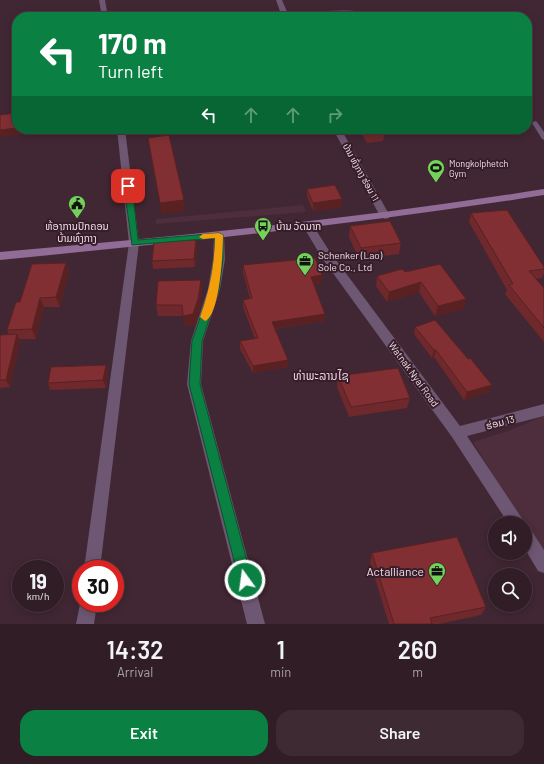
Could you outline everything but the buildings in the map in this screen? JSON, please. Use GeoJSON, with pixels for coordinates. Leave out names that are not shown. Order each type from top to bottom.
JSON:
{"type":"FeatureCollection","features":[{"type":"Feature","properties":{"kind":"street"},"geometry":{"type":"LineString","coordinates":[[102,0],[104,12]]}},
{"type":"Feature","properties":{"kind":"street"},"geometry":{"type":"LineString","coordinates":[[279,0],[284,12]]}},
{"type":"Feature","properties":{"kind":"street"},"geometry":{"type":"LineString","coordinates":[[93,560],[134,243],[122,134]]}},
{"type":"Feature","properties":{"kind":"street","name":"ບ້ານ ທົ່ງກາງ ຮ່ອມ 11"},"geometry":{"type":"LineString","coordinates":[[340,134],[385,216]]}},
{"type":"Feature","properties":{"kind":"street"},"geometry":{"type":"LineString","coordinates":[[0,256],[308,226],[477,203],[544,192]]}},
{"type":"Feature","properties":{"kind":"street","name":"Watnak Nyai Road"},"geometry":{"type":"LineString","coordinates":[[308,226],[326,255],[457,433],[512,516]]}},
{"type":"Feature","properties":{"kind":"street"},"geometry":{"type":"LineString","coordinates":[[219,235],[219,259],[214,289],[197,341],[194,384],[256,624]]}},
{"type":"Feature","properties":{"kind":"street","name":"ຮ່ອມ 13"},"geometry":{"type":"LineString","coordinates":[[457,433],[544,410]]}},
{"type":"Feature","properties":{"kind":"street"},"geometry":{"type":"LineString","coordinates":[[532,545],[543,561]]}},
{"type":"Feature","properties":{"kind":"street"},"geometry":{"type":"LineString","coordinates":[[85,624],[87,612]]}},
{"type":"Feature","properties":{"kind":"lane"},"geometry":{"type":"LineString","coordinates":[[532,125],[536,124],[544,138]]}},
{"type":"Feature","properties":{"kind":"shaded area"},"geometry":{"type":"Polygon","coordinates":[[[303,205],[306,212],[156,224],[156,219],[303,205]]]}},
{"type":"Feature","properties":{"kind":"shaded area"},"geometry":{"type":"Polygon","coordinates":[[[544,416],[544,559],[532,539],[532,516],[518,516],[473,442],[508,431],[544,416]]]}},
{"type":"Feature","properties":{"kind":"slow traffic"},"geometry":{"type":"LineString","coordinates":[[203,237],[219,235],[219,259],[214,289],[205,317]]}},
{"type":"Feature","properties":{"kind":"place","name":"Mongkolphetch Gym"},"geometry":{"type":"Point","coordinates":[436,183]}},
{"type":"Feature","properties":{"kind":"place","name":"ຫ້ອງການປົກຄອນ ບ້າມທົ່ງກາງ"},"geometry":{"type":"Point","coordinates":[77,219]}},
{"type":"Feature","properties":{"kind":"place","name":"ບ້ານ ວັດນາກ"},"geometry":{"type":"Point","coordinates":[263,241]}},
{"type":"Feature","properties":{"kind":"place","name":"Schenker (Lao) Sole Co., Ltd"},"geometry":{"type":"Point","coordinates":[305,276]}},
{"type":"Feature","properties":{"kind":"place","name":"Actalliance"},"geometry":{"type":"Point","coordinates":[437,586]}},
{"type":"Feature","properties":{"kind":"district","name":"ທ່າພະລານໄຊ"},"geometry":{"type":"Point","coordinates":[321,375]}},
{"type":"Feature","properties":{"kind":"route"},"geometry":{"type":"LineString","coordinates":[[128,186],[134,243],[219,235],[219,259],[214,289],[197,341],[194,384],[245,580]]}}]}
